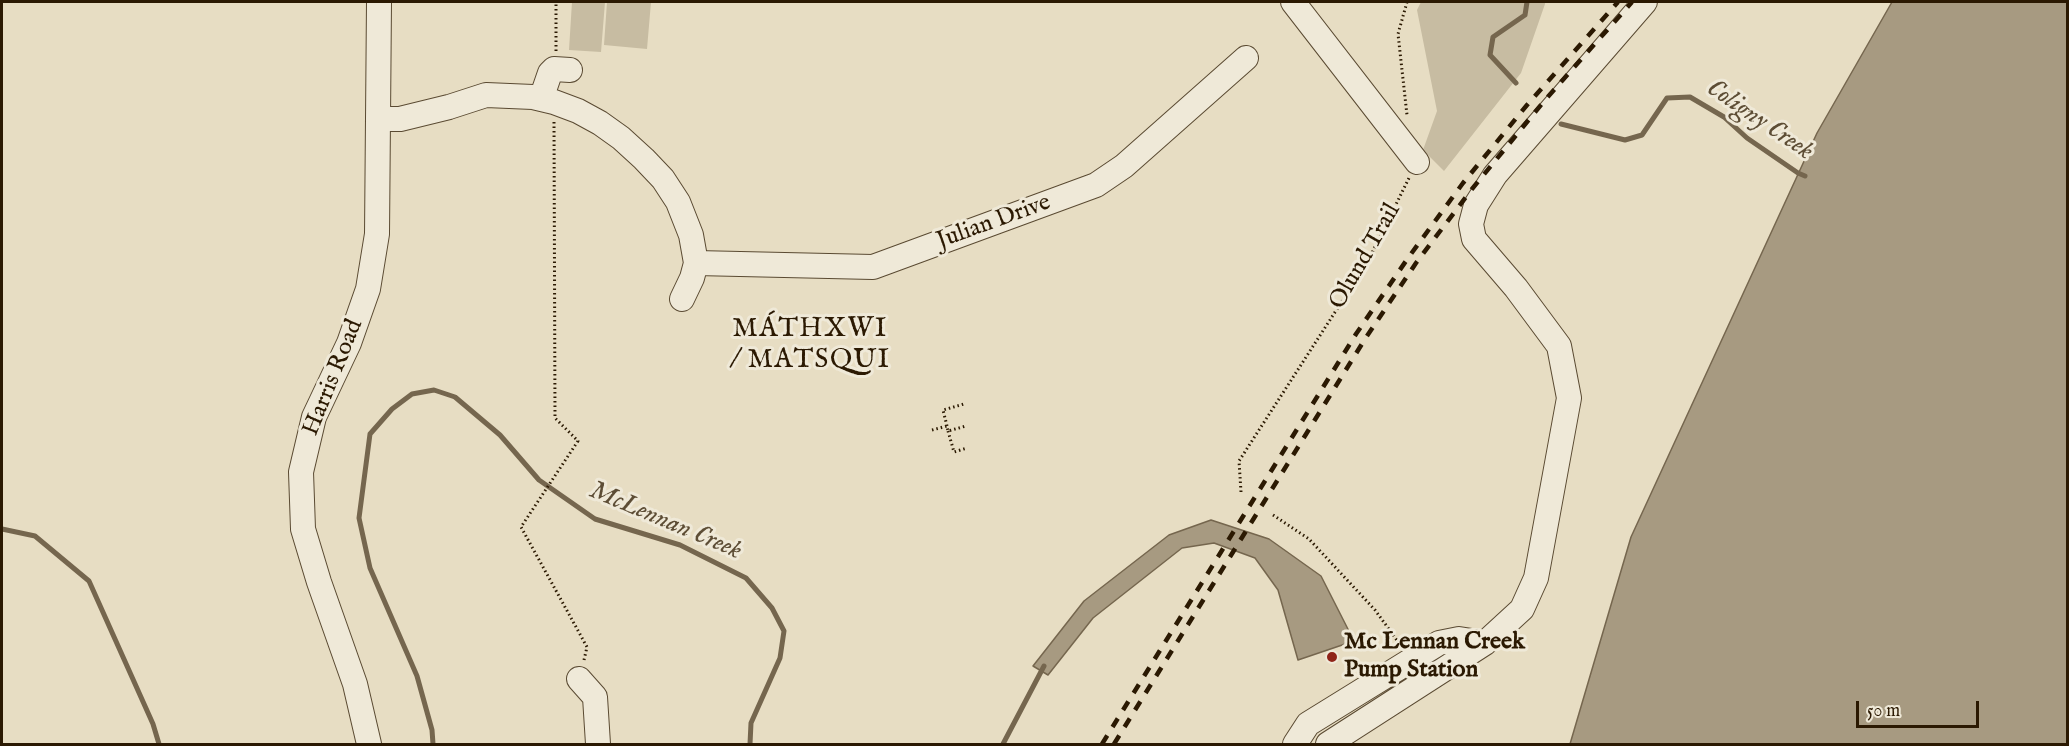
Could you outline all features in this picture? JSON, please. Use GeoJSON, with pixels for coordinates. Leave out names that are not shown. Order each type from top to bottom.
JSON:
{"type":"FeatureCollection","features":[{"type":"Feature","properties":{"kind":"street","name":"Harris Road"},"geometry":{"type":"LineString","coordinates":[[369,744],[355,684],[303,529],[301,472],[314,417],[349,343],[368,289],[377,234],[379,2]]}},
{"type":"Feature","properties":{"kind":"street"},"geometry":{"type":"LineString","coordinates":[[1293,2],[1417,162]]}},
{"type":"Feature","properties":{"kind":"street"},"geometry":{"type":"LineString","coordinates":[[1328,744],[1485,643],[1522,609],[1536,578],[1569,398],[1559,346],[1516,288],[1474,239],[1471,224],[1476,205],[1495,175],[1645,2]]}},
{"type":"Feature","properties":{"kind":"street","name":"Julian Drive"},"geometry":{"type":"LineString","coordinates":[[696,263],[873,267],[1074,193],[1096,184],[1124,166],[1246,58]]}},
{"type":"Feature","properties":{"kind":"street"},"geometry":{"type":"LineString","coordinates":[[547,101],[544,83],[549,73],[562,70]]}},
{"type":"Feature","properties":{"kind":"street"},"geometry":{"type":"LineString","coordinates":[[379,119],[400,119],[486,95],[547,101],[578,111],[621,138],[663,179],[678,202],[692,235],[696,263],[682,299]]}},
{"type":"Feature","properties":{"kind":"street"},"geometry":{"type":"LineString","coordinates":[[1295,744],[1308,724],[1439,643],[1460,639],[1485,643]]}},
{"type":"Feature","properties":{"kind":"street"},"geometry":{"type":"LineString","coordinates":[[579,679],[595,697],[598,744]]}},
{"type":"Feature","properties":{"kind":"path"},"geometry":{"type":"LineString","coordinates":[[556,2],[556,49],[562,70]]}},
{"type":"Feature","properties":{"kind":"path"},"geometry":{"type":"LineString","coordinates":[[1407,2],[1398,34],[1408,119]]}},
{"type":"Feature","properties":{"kind":"path"},"geometry":{"type":"LineString","coordinates":[[547,101],[555,418],[578,441],[521,527],[586,647],[579,679]]}},
{"type":"Feature","properties":{"kind":"path","name":"Olund Trail"},"geometry":{"type":"LineString","coordinates":[[1240,492],[1239,462],[1368,261],[1417,162]]}},
{"type":"Feature","properties":{"kind":"path"},"geometry":{"type":"LineString","coordinates":[[964,404],[943,410],[954,452],[967,448]]}},
{"type":"Feature","properties":{"kind":"path"},"geometry":{"type":"LineString","coordinates":[[932,430],[947,426]]}},
{"type":"Feature","properties":{"kind":"path"},"geometry":{"type":"LineString","coordinates":[[948,431],[966,426]]}},
{"type":"Feature","properties":{"kind":"path"},"geometry":{"type":"LineString","coordinates":[[1273,515],[1309,539],[1375,610],[1411,659]]}},
{"type":"Feature","properties":{"kind":"shaded area"},"geometry":{"type":"Polygon","coordinates":[[[572,2],[605,2],[601,52],[569,50],[572,2]]]}},
{"type":"Feature","properties":{"kind":"shaded area"},"geometry":{"type":"Polygon","coordinates":[[[607,2],[651,2],[647,49],[604,45],[607,2]]]}},
{"type":"Feature","properties":{"kind":"shaded area"},"geometry":{"type":"Polygon","coordinates":[[[1421,2],[1545,2],[1521,73],[1444,171],[1423,150],[1437,111],[1417,10],[1421,2]]]}},
{"type":"Feature","properties":{"kind":"shaded area"},"geometry":{"type":"Polygon","coordinates":[[[1892,2],[2067,2],[2067,744],[1570,744],[1631,537],[1817,133],[1892,2]]]}},
{"type":"Feature","properties":{"kind":"shaded area"},"geometry":{"type":"Polygon","coordinates":[[[1211,520],[1269,539],[1321,576],[1354,641],[1298,660],[1278,590],[1255,558],[1214,543],[1182,548],[1093,618],[1048,675],[1033,666],[1084,601],[1169,535],[1211,520]]]}},
{"type":"Feature","properties":{"kind":"waterway","name":"Coligny Creek"},"geometry":{"type":"LineString","coordinates":[[1516,83],[1490,55],[1493,37],[1525,15],[1527,2]]}},
{"type":"Feature","properties":{"kind":"waterway","name":"Coligny Creek"},"geometry":{"type":"LineString","coordinates":[[1561,124],[1625,140],[1642,135],[1667,98],[1690,97],[1724,117],[1747,138],[1805,176]]}},
{"type":"Feature","properties":{"kind":"waterway","name":"McLennan Creek"},"geometry":{"type":"LineString","coordinates":[[433,744],[432,730],[417,676],[370,568],[359,518],[370,434],[392,409],[412,394],[434,390],[455,397],[500,435],[539,480],[595,519],[680,545],[746,578],[772,608],[784,631],[780,658],[751,723],[750,744]]}},
{"type":"Feature","properties":{"kind":"waterway","name":"McLennan Creek"},"geometry":{"type":"LineString","coordinates":[[2,529],[35,536],[89,581],[153,724],[159,744]]}},
{"type":"Feature","properties":{"kind":"waterway","name":"McLennan Creek"},"geometry":{"type":"LineString","coordinates":[[1003,744],[1044,666]]}},
{"type":"Feature","properties":{"kind":"railway"},"geometry":{"type":"LineString","coordinates":[[1102,744],[1356,334],[1408,258],[1463,183],[1527,105],[1618,2]]}},
{"type":"Feature","properties":{"kind":"railway"},"geometry":{"type":"LineString","coordinates":[[1114,744],[1365,339],[1416,263],[1472,189],[1545,100],[1632,2]]}},
{"type":"Feature","properties":{"kind":"place","name":"Mc Lennan Creek Pump Station"},"geometry":{"type":"Point","coordinates":[1332,657]}},
{"type":"Feature","properties":{"kind":"district","name":"MÁTHXWI / MATSQUI"},"geometry":{"type":"Point","coordinates":[810,346]}}]}
